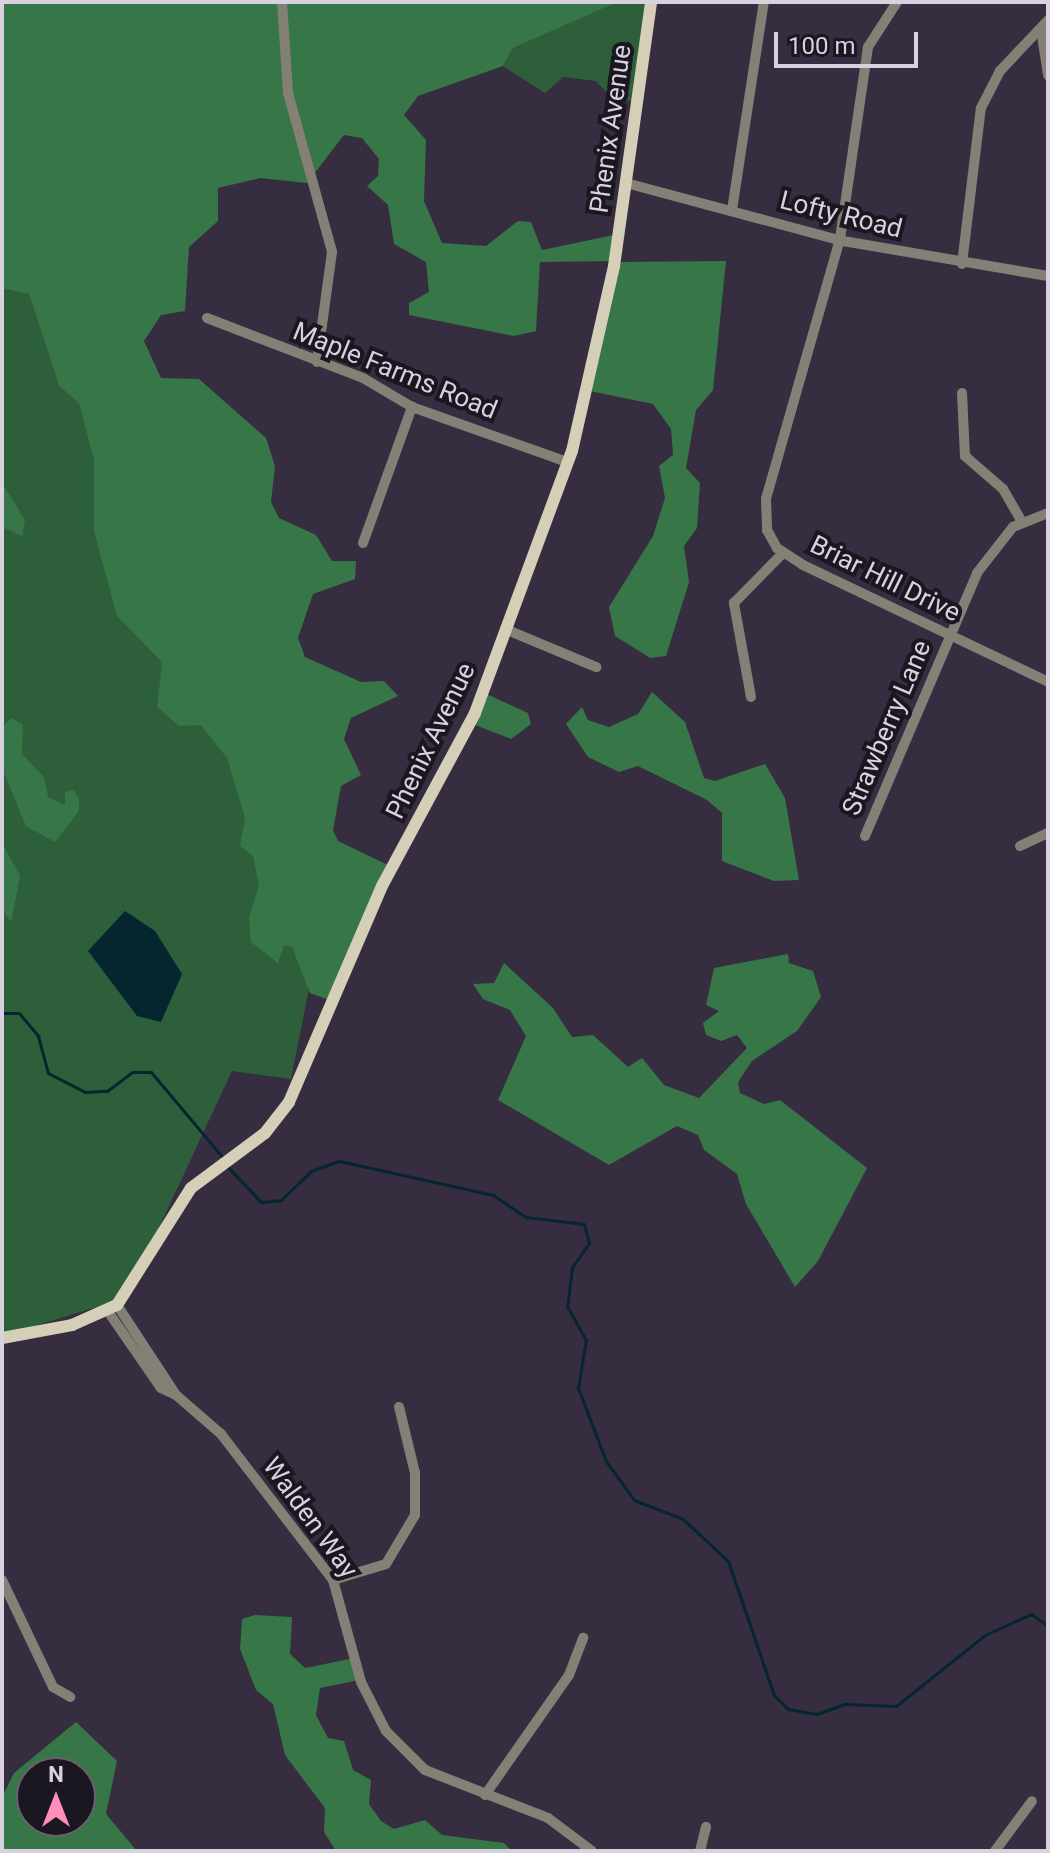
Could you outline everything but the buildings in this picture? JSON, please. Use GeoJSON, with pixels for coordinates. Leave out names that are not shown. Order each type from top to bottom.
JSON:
{"type":"FeatureCollection","features":[{"type":"Feature","properties":{"kind":"main road","name":"Phenix Avenue"},"geometry":{"type":"LineString","coordinates":[[112,1308],[187,1193],[265,1133],[289,1102],[382,886],[475,713],[567,462],[596,363],[626,183],[651,2]]}},
{"type":"Feature","properties":{"kind":"main road"},"geometry":{"type":"LineString","coordinates":[[2,1338],[112,1308]]}},
{"type":"Feature","properties":{"kind":"street"},"geometry":{"type":"LineString","coordinates":[[282,2],[285,78],[333,264],[317,362]]}},
{"type":"Feature","properties":{"kind":"street"},"geometry":{"type":"LineString","coordinates":[[732,210],[764,2]]}},
{"type":"Feature","properties":{"kind":"street","name":"Briar Hill Drive"},"geometry":{"type":"LineString","coordinates":[[897,2],[868,47],[840,239],[766,499],[767,530],[783,553],[1048,682]]}},
{"type":"Feature","properties":{"kind":"street"},"geometry":{"type":"LineString","coordinates":[[1044,25],[1048,75]]}},
{"type":"Feature","properties":{"kind":"street"},"geometry":{"type":"LineString","coordinates":[[962,264],[981,108],[1000,71],[1044,25]]}},
{"type":"Feature","properties":{"kind":"street","name":"Lofty Road"},"geometry":{"type":"LineString","coordinates":[[626,183],[840,239],[962,264],[1048,276]]}},
{"type":"Feature","properties":{"kind":"street","name":"Maple Farms Road"},"geometry":{"type":"LineString","coordinates":[[207,318],[317,362],[412,407],[567,462]]}},
{"type":"Feature","properties":{"kind":"street"},"geometry":{"type":"LineString","coordinates":[[962,393],[965,456],[1003,489],[1022,522],[1048,513]]}},
{"type":"Feature","properties":{"kind":"street"},"geometry":{"type":"LineString","coordinates":[[363,543],[412,407]]}},
{"type":"Feature","properties":{"kind":"street","name":"Strawberry Lane"},"geometry":{"type":"LineString","coordinates":[[865,836],[949,636],[983,564],[1022,522]]}},
{"type":"Feature","properties":{"kind":"street"},"geometry":{"type":"LineString","coordinates":[[751,697],[734,603],[783,553]]}},
{"type":"Feature","properties":{"kind":"street"},"geometry":{"type":"LineString","coordinates":[[505,629],[596,667]]}},
{"type":"Feature","properties":{"kind":"street"},"geometry":{"type":"LineString","coordinates":[[1020,846],[1048,833]]}},
{"type":"Feature","properties":{"kind":"street","name":"Walden Way"},"geometry":{"type":"LineString","coordinates":[[112,1308],[176,1395],[221,1434],[333,1580],[379,1721],[425,1770],[548,1818],[592,1851]]}},
{"type":"Feature","properties":{"kind":"street"},"geometry":{"type":"LineString","coordinates":[[333,1580],[386,1564],[415,1515],[415,1473],[399,1407]]}},
{"type":"Feature","properties":{"kind":"street"},"geometry":{"type":"LineString","coordinates":[[2,1580],[53,1687],[70,1697]]}},
{"type":"Feature","properties":{"kind":"street"},"geometry":{"type":"LineString","coordinates":[[485,1795],[569,1675],[583,1638]]}},
{"type":"Feature","properties":{"kind":"street"},"geometry":{"type":"LineString","coordinates":[[995,1851],[1032,1801]]}},
{"type":"Feature","properties":{"kind":"street"},"geometry":{"type":"LineString","coordinates":[[700,1851],[706,1827]]}},
{"type":"Feature","properties":{"kind":"green space"},"geometry":{"type":"Polygon","coordinates":[[[2,2],[618,2],[513,48],[503,66],[418,96],[404,115],[426,140],[424,201],[442,243],[486,246],[518,221],[531,222],[542,250],[614,235],[614,261],[540,262],[536,331],[514,336],[409,315],[409,303],[429,292],[426,262],[394,244],[388,205],[367,186],[378,176],[379,159],[362,138],[344,135],[307,183],[260,178],[218,188],[218,221],[189,247],[185,311],[161,315],[144,341],[161,378],[199,379],[266,438],[275,466],[271,502],[279,518],[316,535],[332,561],[356,561],[355,579],[313,594],[298,638],[305,657],[361,682],[384,681],[398,696],[351,718],[344,739],[361,775],[341,786],[333,830],[338,841],[390,866],[332,1001],[310,993],[292,947],[284,945],[278,963],[251,942],[249,918],[259,885],[253,856],[240,846],[245,818],[227,758],[201,725],[179,726],[157,707],[162,662],[117,616],[94,531],[94,460],[79,403],[59,386],[29,294],[2,288],[2,2]]]}},
{"type":"Feature","properties":{"kind":"green space"},"geometry":{"type":"Polygon","coordinates":[[[618,2],[652,2],[637,103],[610,96],[596,81],[563,77],[545,93],[503,66],[513,48],[618,2]]]}},
{"type":"Feature","properties":{"kind":"green space"},"geometry":{"type":"Polygon","coordinates":[[[726,261],[713,390],[696,410],[686,468],[700,483],[697,528],[684,546],[689,582],[666,656],[650,658],[615,636],[609,607],[653,536],[665,498],[659,466],[673,455],[671,429],[653,404],[590,391],[615,262],[726,261]]]}},
{"type":"Feature","properties":{"kind":"green space"},"geometry":{"type":"Polygon","coordinates":[[[2,280],[29,294],[59,386],[129,444],[248,762],[322,924],[291,1079],[232,1071],[126,1298],[2,1336],[2,280]]]}},
{"type":"Feature","properties":{"kind":"green space"},"geometry":{"type":"Polygon","coordinates":[[[2,483],[25,520],[22,536],[2,527],[2,483]]]}},
{"type":"Feature","properties":{"kind":"green space"},"geometry":{"type":"Polygon","coordinates":[[[482,692],[528,713],[531,724],[511,739],[470,723],[482,692]]]}},
{"type":"Feature","properties":{"kind":"green space"},"geometry":{"type":"Polygon","coordinates":[[[652,692],[685,722],[704,778],[715,781],[765,764],[785,798],[799,880],[774,881],[722,861],[722,813],[707,800],[638,766],[619,772],[588,757],[566,724],[582,707],[588,720],[609,727],[638,714],[652,692]]]}},
{"type":"Feature","properties":{"kind":"green space"},"geometry":{"type":"Polygon","coordinates":[[[12,718],[23,725],[22,754],[44,777],[48,797],[65,805],[65,792],[74,790],[79,799],[79,811],[55,842],[26,826],[2,768],[2,727],[12,718]]]}},
{"type":"Feature","properties":{"kind":"green space"},"geometry":{"type":"Polygon","coordinates":[[[2,843],[20,876],[11,922],[2,909],[2,843]]]}},
{"type":"Feature","properties":{"kind":"green space"},"geometry":{"type":"Polygon","coordinates":[[[788,954],[789,963],[813,971],[821,997],[797,1031],[752,1061],[738,1082],[740,1093],[764,1104],[780,1100],[867,1168],[818,1261],[795,1287],[746,1204],[737,1174],[704,1150],[698,1135],[677,1126],[609,1165],[498,1100],[526,1036],[510,1010],[483,999],[473,984],[494,983],[504,963],[553,1008],[572,1037],[593,1035],[628,1067],[642,1058],[664,1085],[699,1098],[747,1048],[737,1035],[721,1041],[706,1035],[703,1023],[719,1011],[706,1005],[714,968],[788,954]]]}},
{"type":"Feature","properties":{"kind":"green space"},"geometry":{"type":"Polygon","coordinates":[[[255,1615],[292,1617],[290,1654],[305,1668],[355,1658],[359,1680],[320,1688],[316,1715],[328,1738],[344,1741],[353,1770],[371,1780],[369,1804],[381,1821],[394,1829],[425,1820],[442,1835],[504,1843],[512,1851],[336,1851],[324,1832],[325,1808],[285,1755],[273,1704],[256,1690],[240,1649],[242,1619],[255,1615]]]}},
{"type":"Feature","properties":{"kind":"green space"},"geometry":{"type":"Polygon","coordinates":[[[76,1722],[117,1761],[106,1814],[137,1851],[2,1851],[2,1797],[16,1771],[16,1837],[96,1837],[96,1757],[33,1757],[76,1722]]]}},
{"type":"Feature","properties":{"kind":"water"},"geometry":{"type":"Polygon","coordinates":[[[125,911],[155,931],[182,974],[161,1022],[137,1016],[88,951],[125,911]]]}},
{"type":"Feature","properties":{"kind":"waterway"},"geometry":{"type":"LineString","coordinates":[[2,1013],[19,1013],[38,1036],[48,1073],[85,1092],[107,1091],[132,1072],[151,1072],[224,1159]]}},
{"type":"Feature","properties":{"kind":"waterway"},"geometry":{"type":"LineString","coordinates":[[227,1166],[261,1202],[281,1200],[311,1171],[339,1161],[493,1195],[526,1217],[584,1224],[589,1243],[572,1267],[567,1306],[586,1340],[578,1388],[606,1461],[634,1500],[683,1519],[728,1561],[774,1695],[788,1709],[817,1714],[845,1704],[896,1706],[985,1635],[1031,1614],[1048,1626]]}}]}
